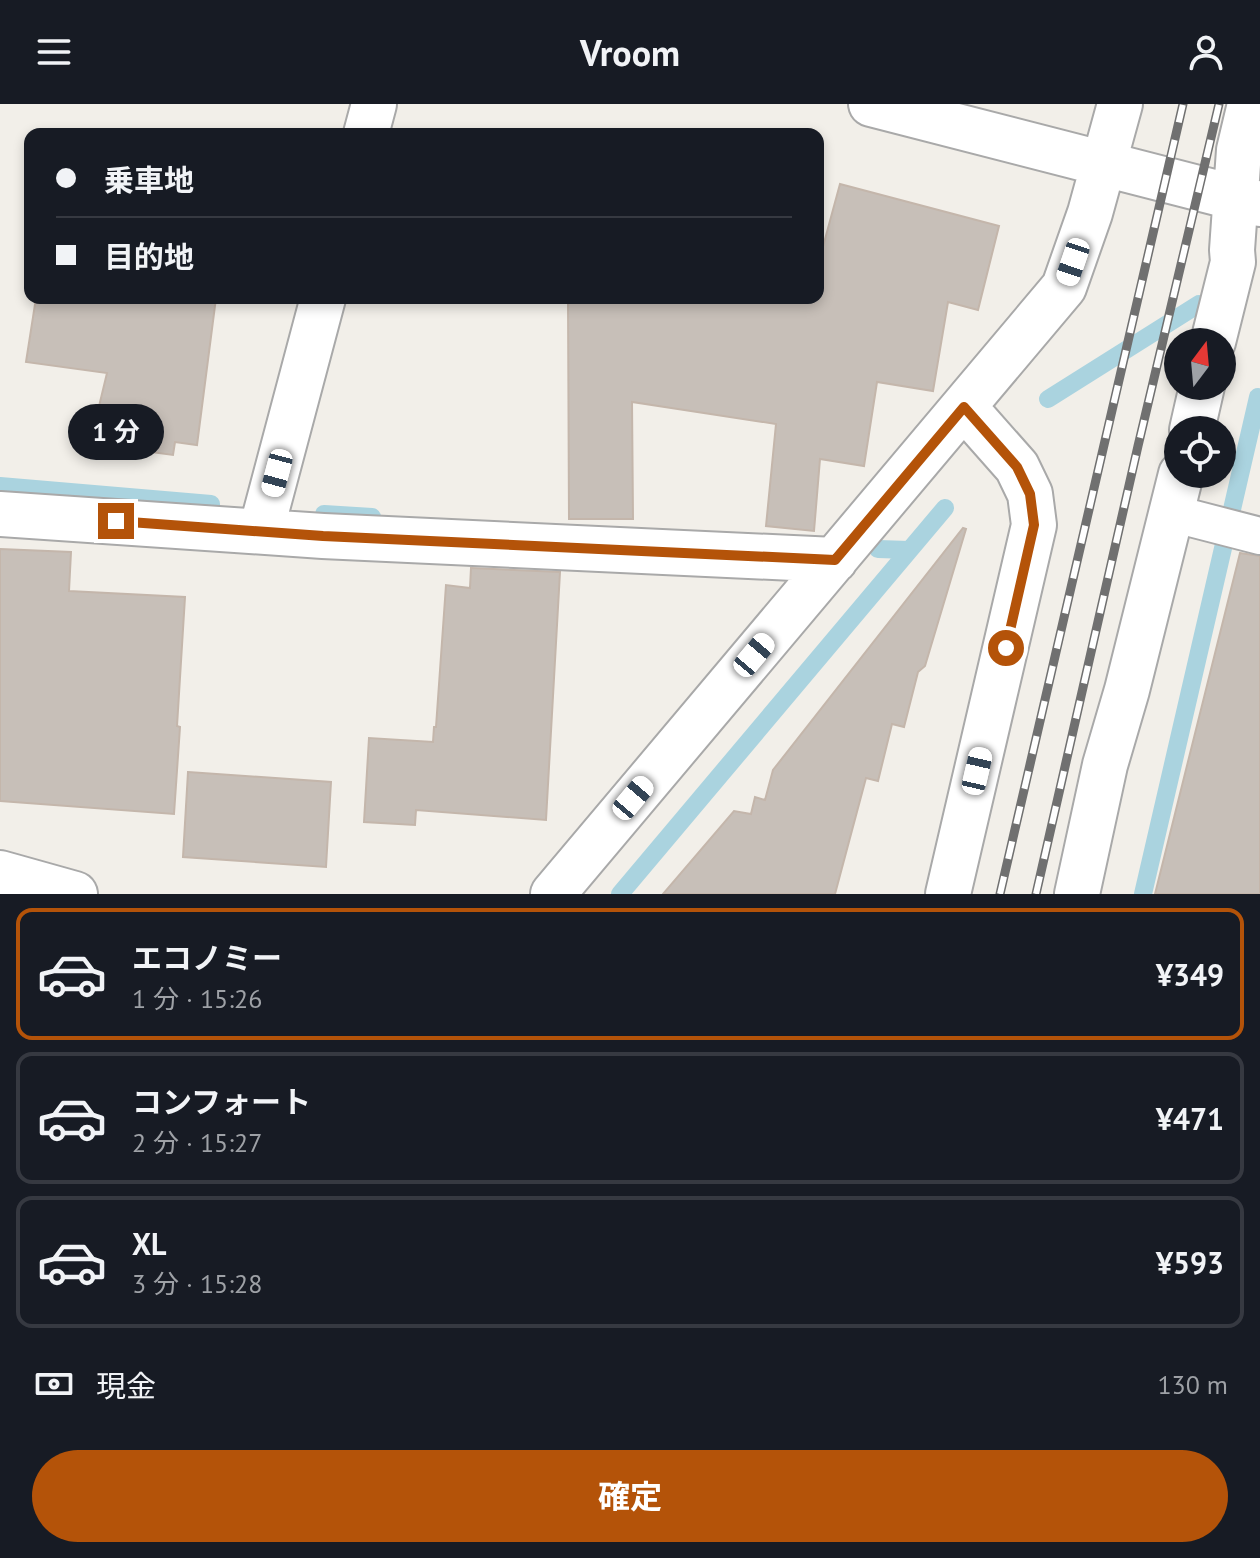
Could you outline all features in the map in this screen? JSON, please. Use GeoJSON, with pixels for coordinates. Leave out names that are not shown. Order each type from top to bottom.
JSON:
{"type":"FeatureCollection","features":[{"type":"Feature","properties":{"kind":"street"},"geometry":{"type":"LineString","coordinates":[[368,128],[374,104]]}},
{"type":"Feature","properties":{"kind":"street"},"geometry":{"type":"LineString","coordinates":[[871,104],[1248,201]]}},
{"type":"Feature","properties":{"kind":"street"},"geometry":{"type":"LineString","coordinates":[[553,894],[1064,287],[1090,213],[1120,104]]}},
{"type":"Feature","properties":{"kind":"street"},"geometry":{"type":"LineString","coordinates":[[1216,328],[1233,262],[1232,250],[1248,201],[1239,150],[1250,104]]}},
{"type":"Feature","properties":{"kind":"street"},"geometry":{"type":"LineString","coordinates":[[261,531],[321,304]]}},
{"type":"Feature","properties":{"kind":"street"},"geometry":{"type":"LineString","coordinates":[[948,894],[1034,525],[1030,494],[1017,467],[964,407]]}},
{"type":"Feature","properties":{"kind":"street"},"geometry":{"type":"LineString","coordinates":[[1077,894],[1105,765],[1176,494]]}},
{"type":"Feature","properties":{"kind":"street"},"geometry":{"type":"LineString","coordinates":[[0,514],[354,538],[835,560]]}},
{"type":"Feature","properties":{"kind":"street"},"geometry":{"type":"LineString","coordinates":[[0,873],[75,894]]}},
{"type":"Feature","properties":{"kind":"lane"},"geometry":{"type":"LineString","coordinates":[[1176,494],[1237,530]]}},
{"type":"Feature","properties":{"kind":"building"},"geometry":{"type":"Polygon","coordinates":[[[840,184],[999,226],[978,310],[948,302],[933,391],[877,382],[864,466],[820,459],[814,531],[766,526],[776,424],[632,402],[633,519],[569,519],[568,304],[824,304],[824,243],[840,184]]]}},
{"type":"Feature","properties":{"kind":"building"},"geometry":{"type":"Polygon","coordinates":[[[35,304],[215,304],[197,445],[175,442],[173,455],[90,444],[107,373],[26,362],[35,304]]]}},
{"type":"Feature","properties":{"kind":"building"},"geometry":{"type":"Polygon","coordinates":[[[963,528],[966,529],[925,666],[918,672],[904,727],[892,724],[878,781],[866,778],[835,894],[663,894],[734,811],[751,814],[755,797],[765,800],[773,770],[963,528]]]}},
{"type":"Feature","properties":{"kind":"building"},"geometry":{"type":"Polygon","coordinates":[[[0,549],[71,552],[69,591],[185,597],[174,814],[0,801],[0,549]]]}},
{"type":"Feature","properties":{"kind":"building"},"geometry":{"type":"Polygon","coordinates":[[[1240,553],[1260,556],[1260,894],[1155,894],[1240,553]]]}},
{"type":"Feature","properties":{"kind":"building"},"geometry":{"type":"Polygon","coordinates":[[[471,568],[560,572],[546,820],[416,810],[415,825],[364,822],[369,738],[433,742],[446,585],[470,588],[471,568]]]}},
{"type":"Feature","properties":{"kind":"building"},"geometry":{"type":"Polygon","coordinates":[[[188,772],[331,782],[326,867],[183,857],[188,772]]]}},
{"type":"Feature","properties":{"kind":"waterway"},"geometry":{"type":"LineString","coordinates":[[1048,399],[1199,304]]}},
{"type":"Feature","properties":{"kind":"waterway"},"geometry":{"type":"LineString","coordinates":[[1143,894],[1258,397]]}},
{"type":"Feature","properties":{"kind":"waterway"},"geometry":{"type":"LineString","coordinates":[[0,486],[211,504]]}},
{"type":"Feature","properties":{"kind":"waterway"},"geometry":{"type":"LineString","coordinates":[[620,894],[945,508]]}},
{"type":"Feature","properties":{"kind":"waterway"},"geometry":{"type":"LineString","coordinates":[[324,514],[372,517]]}},
{"type":"Feature","properties":{"kind":"waterway"},"geometry":{"type":"LineString","coordinates":[[878,549],[909,550]]}},
{"type":"Feature","properties":{"kind":"railway"},"geometry":{"type":"LineString","coordinates":[[1000,894],[1183,104]]}},
{"type":"Feature","properties":{"kind":"railway"},"geometry":{"type":"LineString","coordinates":[[1036,894],[1219,104]]}},
{"type":"Feature","properties":{"kind":"route"},"geometry":{"type":"LineString","coordinates":[[116,521],[323,536],[835,560],[964,407],[1017,467],[1030,494],[1034,525],[1006,648]]}}]}
